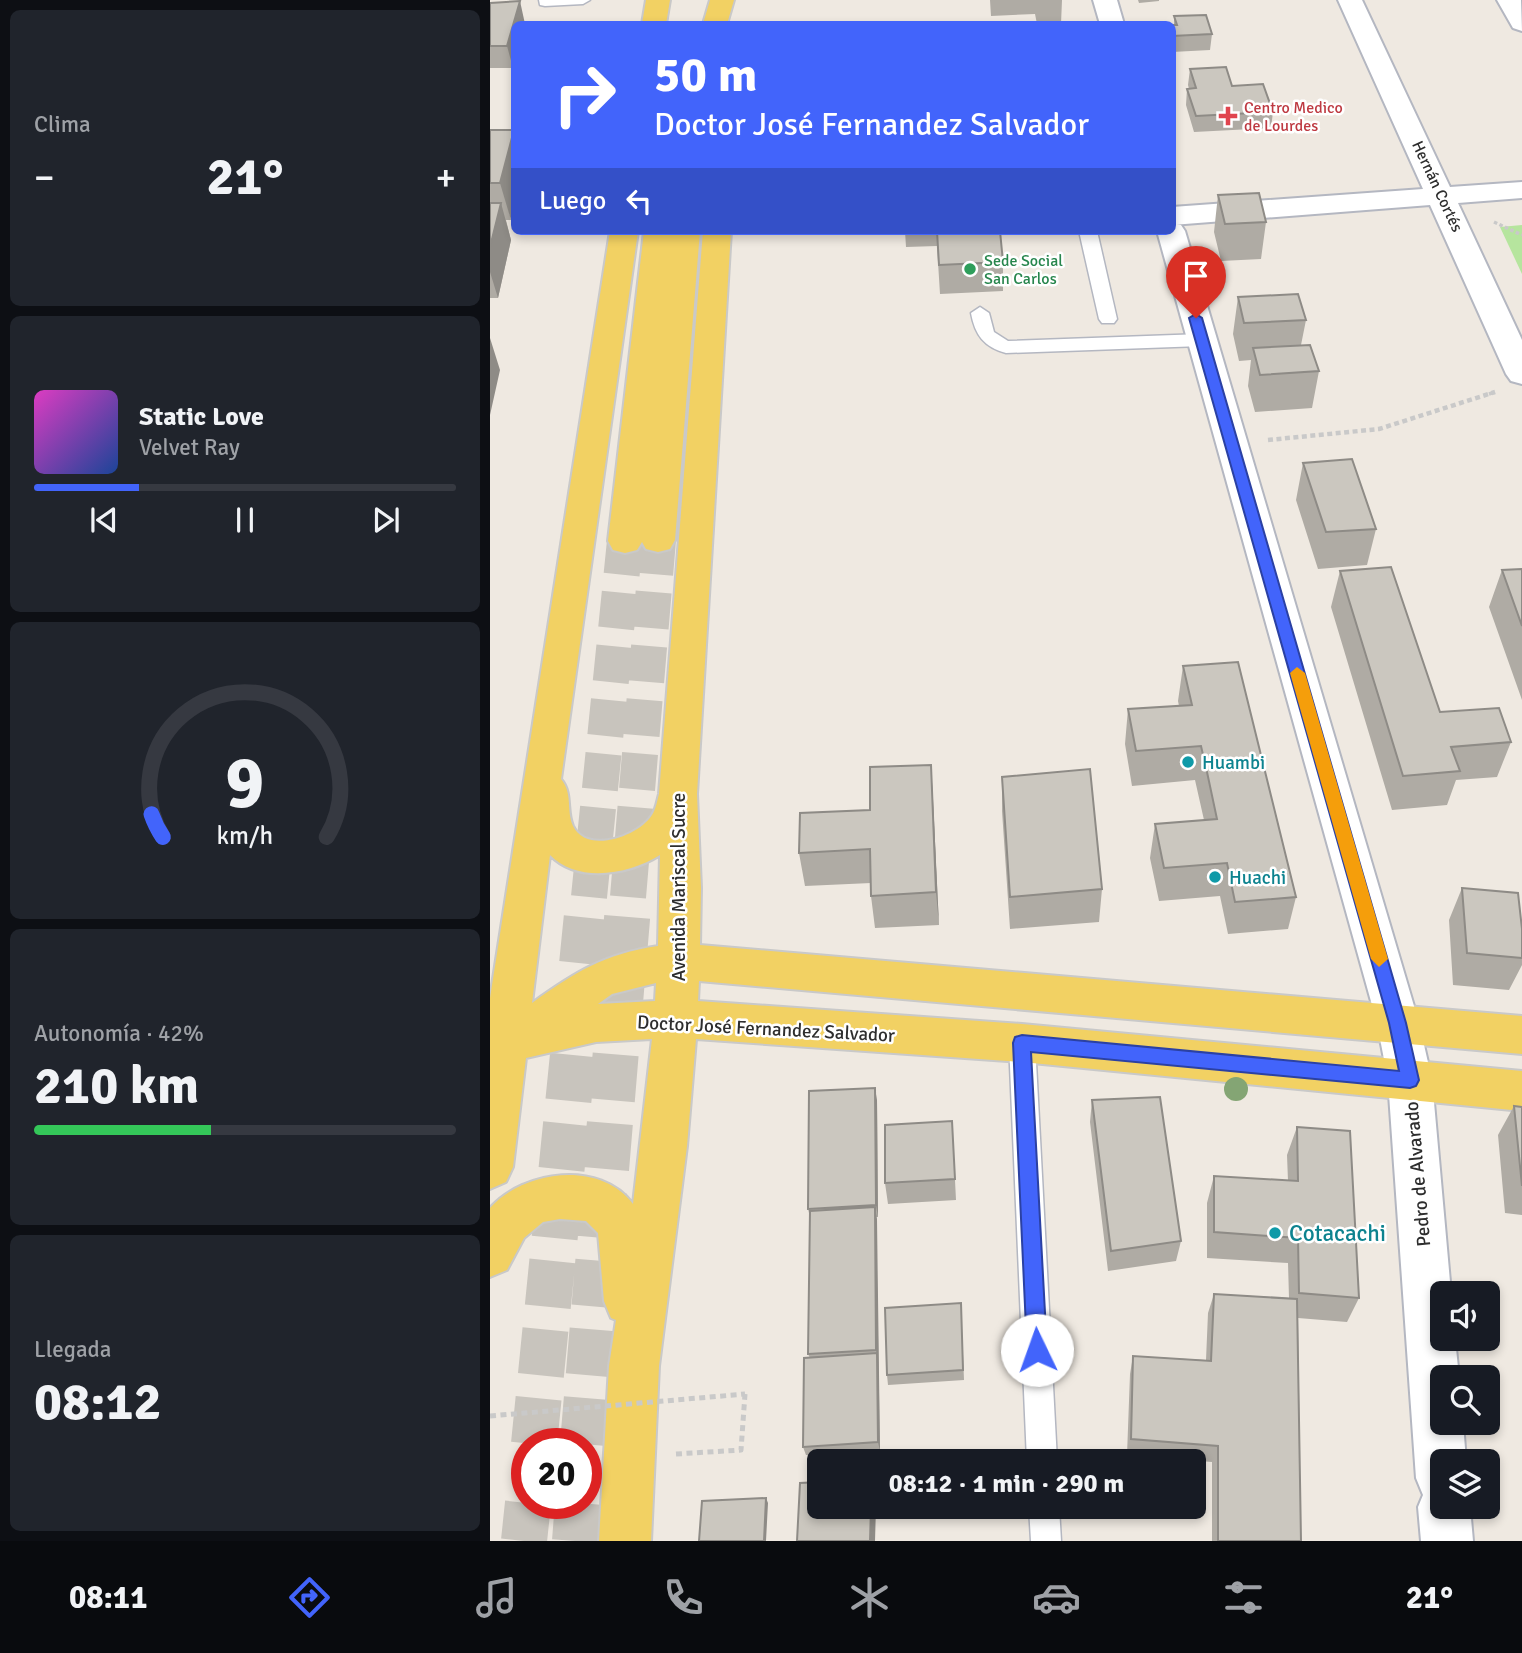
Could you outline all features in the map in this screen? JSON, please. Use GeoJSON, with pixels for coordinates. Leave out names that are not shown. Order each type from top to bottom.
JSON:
{"type":"FeatureCollection","features":[{"type":"Feature","properties":{"kind":"main road"},"geometry":{"type":"LineString","coordinates":[[654,21],[658,0]]}},
{"type":"Feature","properties":{"kind":"main road"},"geometry":{"type":"LineString","coordinates":[[675,21],[676,0]]}},
{"type":"Feature","properties":{"kind":"main road"},"geometry":{"type":"LineString","coordinates":[[716,21],[722,0]]}},
{"type":"Feature","properties":{"kind":"main road"},"geometry":{"type":"LineString","coordinates":[[731,21],[733,0]]}},
{"type":"Feature","properties":{"kind":"main road"},"geometry":{"type":"LineString","coordinates":[[1105,0],[1111,21]]}},
{"type":"Feature","properties":{"kind":"main road","name":"Hernán Cortés"},"geometry":{"type":"LineString","coordinates":[[1350,0],[1442,195],[1522,374]]}},
{"type":"Feature","properties":{"kind":"main road"},"geometry":{"type":"LineString","coordinates":[[1509,0],[1522,23]]}},
{"type":"Feature","properties":{"kind":"main road"},"geometry":{"type":"LineString","coordinates":[[1176,216],[1522,190]]}},
{"type":"Feature","properties":{"kind":"main road"},"geometry":{"type":"LineString","coordinates":[[490,1167],[498,1045],[546,758],[623,235]]}},
{"type":"Feature","properties":{"kind":"main road"},"geometry":{"type":"LineString","coordinates":[[625,541],[658,235]]}},
{"type":"Feature","properties":{"kind":"main road"},"geometry":{"type":"LineString","coordinates":[[658,540],[686,235]]}},
{"type":"Feature","properties":{"kind":"main road","name":"Avenida Mariscal Sucre"},"geometry":{"type":"LineString","coordinates":[[625,1541],[634,1366],[664,1146],[676,1019],[681,888],[678,794],[717,235]]}},
{"type":"Feature","properties":{"kind":"main road","name":"Pedro de Alvarado"},"geometry":{"type":"LineString","coordinates":[[1172,235],[1398,1023],[1410,1080],[1440,1449]]}},
{"type":"Feature","properties":{"kind":"main road"},"geometry":{"type":"LineString","coordinates":[[546,758],[552,822],[559,839],[577,854],[600,857],[623,854],[645,844],[663,830],[674,813],[678,794]]}},
{"type":"Feature","properties":{"kind":"main road"},"geometry":{"type":"LineString","coordinates":[[498,1045],[597,981],[634,968],[679,961],[1522,1035]]}},
{"type":"Feature","properties":{"kind":"main road","name":"Doctor José Fernandez Salvador"},"geometry":{"type":"LineString","coordinates":[[498,1045],[596,1023],[676,1019],[1022,1043],[1522,1091]]}},
{"type":"Feature","properties":{"kind":"main road"},"geometry":{"type":"LineString","coordinates":[[490,1254],[499,1232],[527,1206],[548,1198],[580,1198],[602,1204],[617,1220],[624,1253],[634,1366]]}},
{"type":"Feature","properties":{"kind":"main road"},"geometry":{"type":"LineString","coordinates":[[1445,1519],[1447,1541]]}},
{"type":"Feature","properties":{"kind":"lane"},"geometry":{"type":"LineString","coordinates":[[545,2],[583,0]]}},
{"type":"Feature","properties":{"kind":"lane"},"geometry":{"type":"LineString","coordinates":[[1089,235],[1108,319]]}},
{"type":"Feature","properties":{"kind":"lane"},"geometry":{"type":"LineString","coordinates":[[980,313],[983,334],[992,342],[1006,347],[1202,340]]}},
{"type":"Feature","properties":{"kind":"lane"},"geometry":{"type":"LineString","coordinates":[[1022,1043],[1041,1449]]}},
{"type":"Feature","properties":{"kind":"lane"},"geometry":{"type":"LineString","coordinates":[[1045,1519],[1046,1541]]}},
{"type":"Feature","properties":{"kind":"path"},"geometry":{"type":"LineString","coordinates":[[1485,217],[1522,235]]}},
{"type":"Feature","properties":{"kind":"path"},"geometry":{"type":"LineString","coordinates":[[1232,444],[1379,429],[1496,391]]}},
{"type":"Feature","properties":{"kind":"path"},"geometry":{"type":"LineString","coordinates":[[490,1416],[745,1394],[741,1450],[629,1456]]}},
{"type":"Feature","properties":{"kind":"green space"},"geometry":{"type":"Polygon","coordinates":[[[1522,225],[1522,274],[1500,227],[1522,225]]]}},
{"type":"Feature","properties":{"kind":"building"},"geometry":{"type":"Polygon","coordinates":[[[520,1],[514,21],[511,21],[507,46],[490,46],[490,3],[520,1]]]}},
{"type":"Feature","properties":{"kind":"building"},"geometry":{"type":"Polygon","coordinates":[[[1206,15],[1212,34],[1176,36],[1174,16],[1206,15]]]}},
{"type":"Feature","properties":{"kind":"building"},"geometry":{"type":"Polygon","coordinates":[[[1226,67],[1232,86],[1263,84],[1273,112],[1196,116],[1187,89],[1196,88],[1190,69],[1226,67]]]}},
{"type":"Feature","properties":{"kind":"building"},"geometry":{"type":"Polygon","coordinates":[[[490,130],[511,130],[511,141],[500,183],[490,183],[490,130]]]}},
{"type":"Feature","properties":{"kind":"building"},"geometry":{"type":"Polygon","coordinates":[[[1259,193],[1266,222],[1225,224],[1218,195],[1259,193]]]}},
{"type":"Feature","properties":{"kind":"building"},"geometry":{"type":"Polygon","coordinates":[[[490,203],[501,203],[490,247],[490,203]]]}},
{"type":"Feature","properties":{"kind":"building"},"geometry":{"type":"Polygon","coordinates":[[[937,235],[1000,235],[1003,262],[939,265],[937,235]]]}},
{"type":"Feature","properties":{"kind":"building"},"geometry":{"type":"Polygon","coordinates":[[[1298,294],[1306,320],[1244,323],[1238,297],[1298,294]]]}},
{"type":"Feature","properties":{"kind":"building"},"geometry":{"type":"Polygon","coordinates":[[[1310,345],[1319,371],[1260,375],[1253,348],[1310,345]]]}},
{"type":"Feature","properties":{"kind":"building"},"geometry":{"type":"Polygon","coordinates":[[[1352,459],[1376,529],[1326,532],[1303,463],[1352,459]]]}},
{"type":"Feature","properties":{"kind":"building"},"geometry":{"type":"Polygon","coordinates":[[[1391,567],[1440,712],[1499,708],[1511,742],[1451,747],[1460,771],[1403,776],[1340,571],[1391,567]]]}},
{"type":"Feature","properties":{"kind":"building"},"geometry":{"type":"Polygon","coordinates":[[[1522,569],[1522,626],[1502,570],[1522,569]]]}},
{"type":"Feature","properties":{"kind":"building"},"geometry":{"type":"Polygon","coordinates":[[[1238,662],[1296,897],[1235,902],[1227,863],[1164,868],[1155,824],[1217,819],[1207,772],[1201,746],[1136,751],[1128,709],[1192,705],[1183,666],[1238,662]]]}},
{"type":"Feature","properties":{"kind":"building"},"geometry":{"type":"Polygon","coordinates":[[[931,765],[936,892],[871,896],[870,849],[799,853],[800,813],[870,810],[870,767],[931,765]]]}},
{"type":"Feature","properties":{"kind":"building"},"geometry":{"type":"Polygon","coordinates":[[[1090,769],[1102,889],[1010,897],[1002,777],[1090,769]]]}},
{"type":"Feature","properties":{"kind":"building"},"geometry":{"type":"Polygon","coordinates":[[[1462,888],[1518,893],[1522,958],[1467,953],[1462,888]]]}},
{"type":"Feature","properties":{"kind":"building"},"geometry":{"type":"Polygon","coordinates":[[[875,1088],[876,1205],[808,1209],[809,1091],[875,1088]]]}},
{"type":"Feature","properties":{"kind":"building"},"geometry":{"type":"Polygon","coordinates":[[[1160,1097],[1181,1241],[1111,1251],[1092,1100],[1160,1097]]]}},
{"type":"Feature","properties":{"kind":"building"},"geometry":{"type":"Polygon","coordinates":[[[1514,1106],[1522,1107],[1522,1186],[1514,1106]]]}},
{"type":"Feature","properties":{"kind":"building"},"geometry":{"type":"Polygon","coordinates":[[[952,1121],[955,1179],[885,1183],[885,1125],[952,1121]]]}},
{"type":"Feature","properties":{"kind":"building","name":"Cotacachi"},"geometry":{"type":"Polygon","coordinates":[[[1297,1127],[1350,1131],[1359,1298],[1299,1293],[1298,1238],[1214,1232],[1214,1176],[1298,1181],[1297,1127]]]}},
{"type":"Feature","properties":{"kind":"building"},"geometry":{"type":"Polygon","coordinates":[[[875,1207],[876,1350],[808,1354],[810,1211],[875,1207]]]}},
{"type":"Feature","properties":{"kind":"building"},"geometry":{"type":"Polygon","coordinates":[[[1214,1294],[1297,1299],[1301,1541],[1218,1541],[1218,1446],[1131,1439],[1133,1356],[1211,1361],[1214,1294]]]}},
{"type":"Feature","properties":{"kind":"building"},"geometry":{"type":"Polygon","coordinates":[[[961,1303],[963,1370],[887,1375],[885,1308],[961,1303]]]}},
{"type":"Feature","properties":{"kind":"building"},"geometry":{"type":"Polygon","coordinates":[[[877,1353],[878,1442],[803,1447],[804,1358],[877,1353]]]}},
{"type":"Feature","properties":{"kind":"building"},"geometry":{"type":"Polygon","coordinates":[[[800,1483],[807,1483],[807,1519],[871,1519],[870,1541],[797,1541],[800,1483]]]}},
{"type":"Feature","properties":{"kind":"building"},"geometry":{"type":"Polygon","coordinates":[[[766,1498],[764,1541],[699,1541],[702,1501],[766,1498]]]}},
{"type":"Feature","properties":{"kind":"tunnel"},"geometry":{"type":"LineString","coordinates":[[628,897],[658,540]]}},
{"type":"Feature","properties":{"kind":"tunnel"},"geometry":{"type":"LineString","coordinates":[[589,897],[625,541]]}},
{"type":"Feature","properties":{"kind":"tunnel"},"geometry":{"type":"LineString","coordinates":[[536,1428],[589,895]]}},
{"type":"Feature","properties":{"kind":"tunnel"},"geometry":{"type":"LineString","coordinates":[[584,1428],[629,895]]}},
{"type":"Feature","properties":{"kind":"tunnel"},"geometry":{"type":"LineString","coordinates":[[524,1541],[526,1519]]}},
{"type":"Feature","properties":{"kind":"tunnel"},"geometry":{"type":"LineString","coordinates":[[575,1541],[577,1519]]}},
{"type":"Feature","properties":{"kind":"slow traffic"},"geometry":{"type":"LineString","coordinates":[[1297,673],[1379,959]]}},
{"type":"Feature","properties":{"kind":"place","name":"Centro Medico de Lourdes"},"geometry":{"type":"Point","coordinates":[1228,116]}},
{"type":"Feature","properties":{"kind":"place","name":"Sede Social San Carlos"},"geometry":{"type":"Point","coordinates":[970,269]}},
{"type":"Feature","properties":{"kind":"place","name":"Huambi"},"geometry":{"type":"Point","coordinates":[1188,762]}},
{"type":"Feature","properties":{"kind":"place","name":"Huachi"},"geometry":{"type":"Point","coordinates":[1215,877]}},
{"type":"Feature","properties":{"kind":"place","name":"Cotacachi"},"geometry":{"type":"Point","coordinates":[1275,1233]}},
{"type":"Feature","properties":{"kind":"route"},"geometry":{"type":"LineString","coordinates":[[1037,1350],[1022,1043],[1410,1080],[1398,1023],[1196,318]]}}]}
